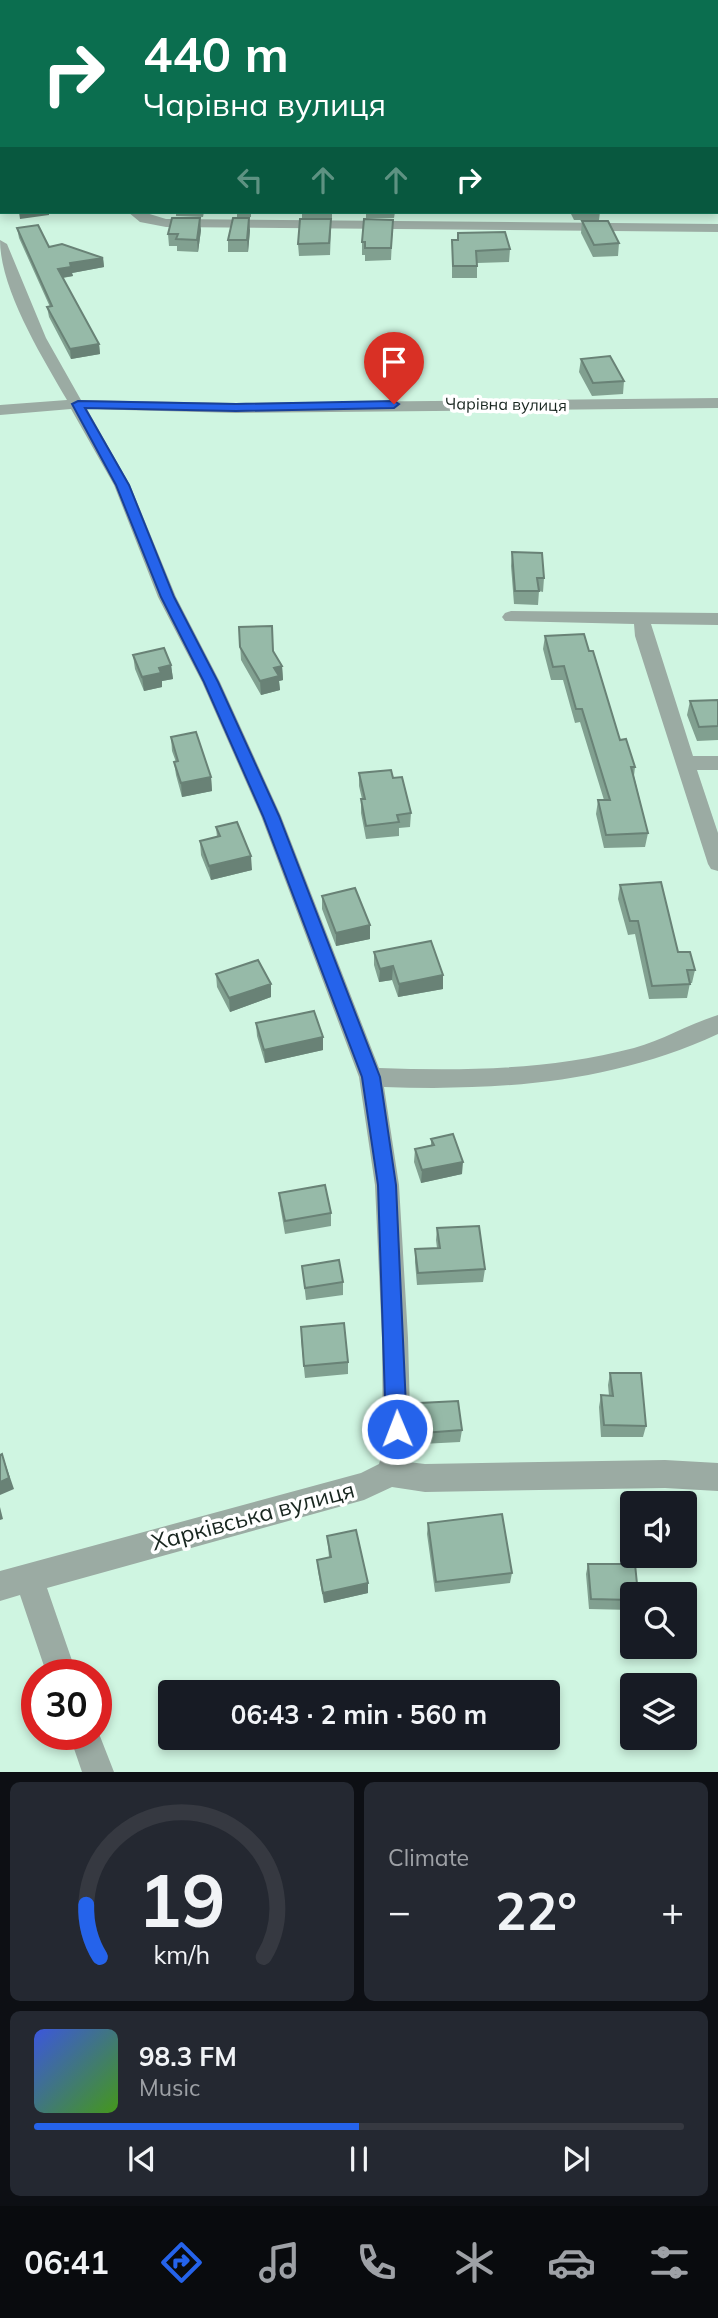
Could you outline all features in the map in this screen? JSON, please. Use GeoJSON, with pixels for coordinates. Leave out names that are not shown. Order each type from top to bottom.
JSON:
{"type":"FeatureCollection","features":[{"type":"Feature","properties":{"kind":"street"},"geometry":{"type":"LineString","coordinates":[[137,214],[145,219],[166,223],[718,228]]}},
{"type":"Feature","properties":{"kind":"street"},"geometry":{"type":"LineString","coordinates":[[0,244],[39,338],[122,485],[167,597],[211,682],[271,816],[371,1077],[387,1185],[395,1338],[397,1451],[391,1473],[425,1478],[665,1475],[718,1477]]}},
{"type":"Feature","properties":{"kind":"street","name":"Чарівна вулиця"},"geometry":{"type":"LineString","coordinates":[[0,410],[78,404],[236,408],[718,403]]}},
{"type":"Feature","properties":{"kind":"street"},"geometry":{"type":"LineString","coordinates":[[511,617],[718,619]]}},
{"type":"Feature","properties":{"kind":"street"},"geometry":{"type":"LineString","coordinates":[[642,620],[644,636],[718,864]]}},
{"type":"Feature","properties":{"kind":"street"},"geometry":{"type":"LineString","coordinates":[[684,763],[718,763]]}},
{"type":"Feature","properties":{"kind":"street"},"geometry":{"type":"LineString","coordinates":[[371,1077],[465,1081],[530,1076],[619,1060],[685,1042],[718,1024]]}},
{"type":"Feature","properties":{"kind":"street","name":"Харківська вулиця"},"geometry":{"type":"LineString","coordinates":[[0,1587],[364,1486],[391,1473]]}},
{"type":"Feature","properties":{"kind":"street"},"geometry":{"type":"LineString","coordinates":[[29,1578],[57,1659]]}},
{"type":"Feature","properties":{"kind":"street"},"geometry":{"type":"LineString","coordinates":[[90,1750],[98,1772]]}},
{"type":"Feature","properties":{"kind":"building"},"geometry":{"type":"Polygon","coordinates":[[[172,218],[200,218],[197,240],[176,239],[178,234],[168,234],[172,218]]]}},
{"type":"Feature","properties":{"kind":"building"},"geometry":{"type":"Polygon","coordinates":[[[233,218],[249,218],[247,240],[228,240],[233,218]]]}},
{"type":"Feature","properties":{"kind":"building"},"geometry":{"type":"Polygon","coordinates":[[[300,219],[331,219],[329,243],[298,244],[300,219]]]}},
{"type":"Feature","properties":{"kind":"building"},"geometry":{"type":"Polygon","coordinates":[[[364,219],[393,220],[391,248],[365,248],[365,242],[362,242],[364,219]]]}},
{"type":"Feature","properties":{"kind":"building"},"geometry":{"type":"Polygon","coordinates":[[[582,221],[608,221],[619,243],[594,245],[582,221]]]}},
{"type":"Feature","properties":{"kind":"building"},"geometry":{"type":"Polygon","coordinates":[[[38,225],[49,247],[62,244],[103,258],[70,263],[71,267],[58,269],[99,344],[70,349],[47,307],[52,306],[17,228],[38,225]]]}},
{"type":"Feature","properties":{"kind":"building"},"geometry":{"type":"Polygon","coordinates":[[[505,232],[510,249],[476,251],[477,266],[453,266],[452,240],[458,240],[458,233],[505,232]]]}},
{"type":"Feature","properties":{"kind":"building"},"geometry":{"type":"Polygon","coordinates":[[[610,356],[624,381],[593,383],[581,359],[610,356]]]}},
{"type":"Feature","properties":{"kind":"building"},"geometry":{"type":"Polygon","coordinates":[[[512,552],[542,553],[544,578],[537,578],[539,591],[515,591],[512,552]]]}},
{"type":"Feature","properties":{"kind":"building"},"geometry":{"type":"Polygon","coordinates":[[[272,626],[273,651],[282,666],[274,668],[279,676],[260,681],[240,647],[239,627],[272,626]]]}},
{"type":"Feature","properties":{"kind":"building"},"geometry":{"type":"Polygon","coordinates":[[[584,634],[589,651],[593,651],[620,740],[626,739],[635,767],[631,767],[648,833],[606,835],[598,800],[610,800],[582,709],[576,709],[564,666],[553,667],[545,636],[584,634]]]}},
{"type":"Feature","properties":{"kind":"building"},"geometry":{"type":"Polygon","coordinates":[[[164,648],[171,665],[159,668],[161,673],[142,677],[133,655],[164,648]]]}},
{"type":"Feature","properties":{"kind":"building"},"geometry":{"type":"Polygon","coordinates":[[[718,700],[718,726],[699,727],[690,701],[718,700]]]}},
{"type":"Feature","properties":{"kind":"building"},"geometry":{"type":"Polygon","coordinates":[[[196,732],[211,777],[181,783],[174,762],[178,761],[171,737],[196,732]]]}},
{"type":"Feature","properties":{"kind":"building"},"geometry":{"type":"Polygon","coordinates":[[[391,770],[393,778],[402,777],[411,813],[397,815],[399,822],[366,826],[361,799],[365,799],[359,773],[391,770]]]}},
{"type":"Feature","properties":{"kind":"building"},"geometry":{"type":"Polygon","coordinates":[[[237,822],[251,856],[209,866],[200,841],[220,836],[216,827],[237,822]]]}},
{"type":"Feature","properties":{"kind":"building"},"geometry":{"type":"Polygon","coordinates":[[[661,882],[678,952],[690,952],[695,970],[687,970],[690,984],[652,986],[638,921],[630,921],[620,885],[661,882]]]}},
{"type":"Feature","properties":{"kind":"building"},"geometry":{"type":"Polygon","coordinates":[[[355,888],[370,925],[336,933],[322,896],[355,888]]]}},
{"type":"Feature","properties":{"kind":"building"},"geometry":{"type":"Polygon","coordinates":[[[431,941],[443,975],[399,984],[393,966],[380,969],[374,952],[431,941]]]}},
{"type":"Feature","properties":{"kind":"building"},"geometry":{"type":"Polygon","coordinates":[[[258,960],[271,984],[229,998],[216,974],[258,960]]]}},
{"type":"Feature","properties":{"kind":"building"},"geometry":{"type":"Polygon","coordinates":[[[314,1011],[323,1037],[264,1050],[256,1023],[314,1011]]]}},
{"type":"Feature","properties":{"kind":"building"},"geometry":{"type":"Polygon","coordinates":[[[453,1134],[463,1162],[422,1170],[415,1149],[434,1145],[431,1139],[453,1134]]]}},
{"type":"Feature","properties":{"kind":"building"},"geometry":{"type":"Polygon","coordinates":[[[325,1185],[331,1213],[285,1221],[279,1193],[325,1185]]]}},
{"type":"Feature","properties":{"kind":"building"},"geometry":{"type":"Polygon","coordinates":[[[479,1226],[485,1269],[418,1273],[415,1249],[440,1248],[437,1228],[479,1226]]]}},
{"type":"Feature","properties":{"kind":"building"},"geometry":{"type":"Polygon","coordinates":[[[339,1260],[343,1282],[305,1288],[302,1266],[339,1260]]]}},
{"type":"Feature","properties":{"kind":"building"},"geometry":{"type":"Polygon","coordinates":[[[344,1323],[348,1362],[304,1366],[301,1327],[344,1323]]]}},
{"type":"Feature","properties":{"kind":"building"},"geometry":{"type":"Polygon","coordinates":[[[610,1373],[641,1373],[646,1426],[604,1425],[601,1395],[613,1396],[610,1373]]]}},
{"type":"Feature","properties":{"kind":"building"},"geometry":{"type":"Polygon","coordinates":[[[458,1401],[462,1430],[423,1433],[420,1403],[458,1401]]]}},
{"type":"Feature","properties":{"kind":"building"},"geometry":{"type":"Polygon","coordinates":[[[2,1454],[9,1478],[0,1482],[0,1455],[2,1454]]]}},
{"type":"Feature","properties":{"kind":"building"},"geometry":{"type":"Polygon","coordinates":[[[502,1514],[512,1573],[436,1582],[428,1523],[502,1514]]]}},
{"type":"Feature","properties":{"kind":"building"},"geometry":{"type":"Polygon","coordinates":[[[356,1530],[368,1583],[323,1593],[317,1560],[331,1557],[327,1536],[356,1530]]]}},
{"type":"Feature","properties":{"kind":"building"},"geometry":{"type":"Polygon","coordinates":[[[588,1564],[620,1564],[620,1568],[635,1568],[637,1582],[620,1582],[620,1600],[591,1599],[588,1564]]]}},
{"type":"Feature","properties":{"kind":"route"},"geometry":{"type":"LineString","coordinates":[[394,404],[236,408],[78,404],[122,485],[167,597],[211,682],[271,816],[371,1077],[387,1185],[397,1429]]}}]}
